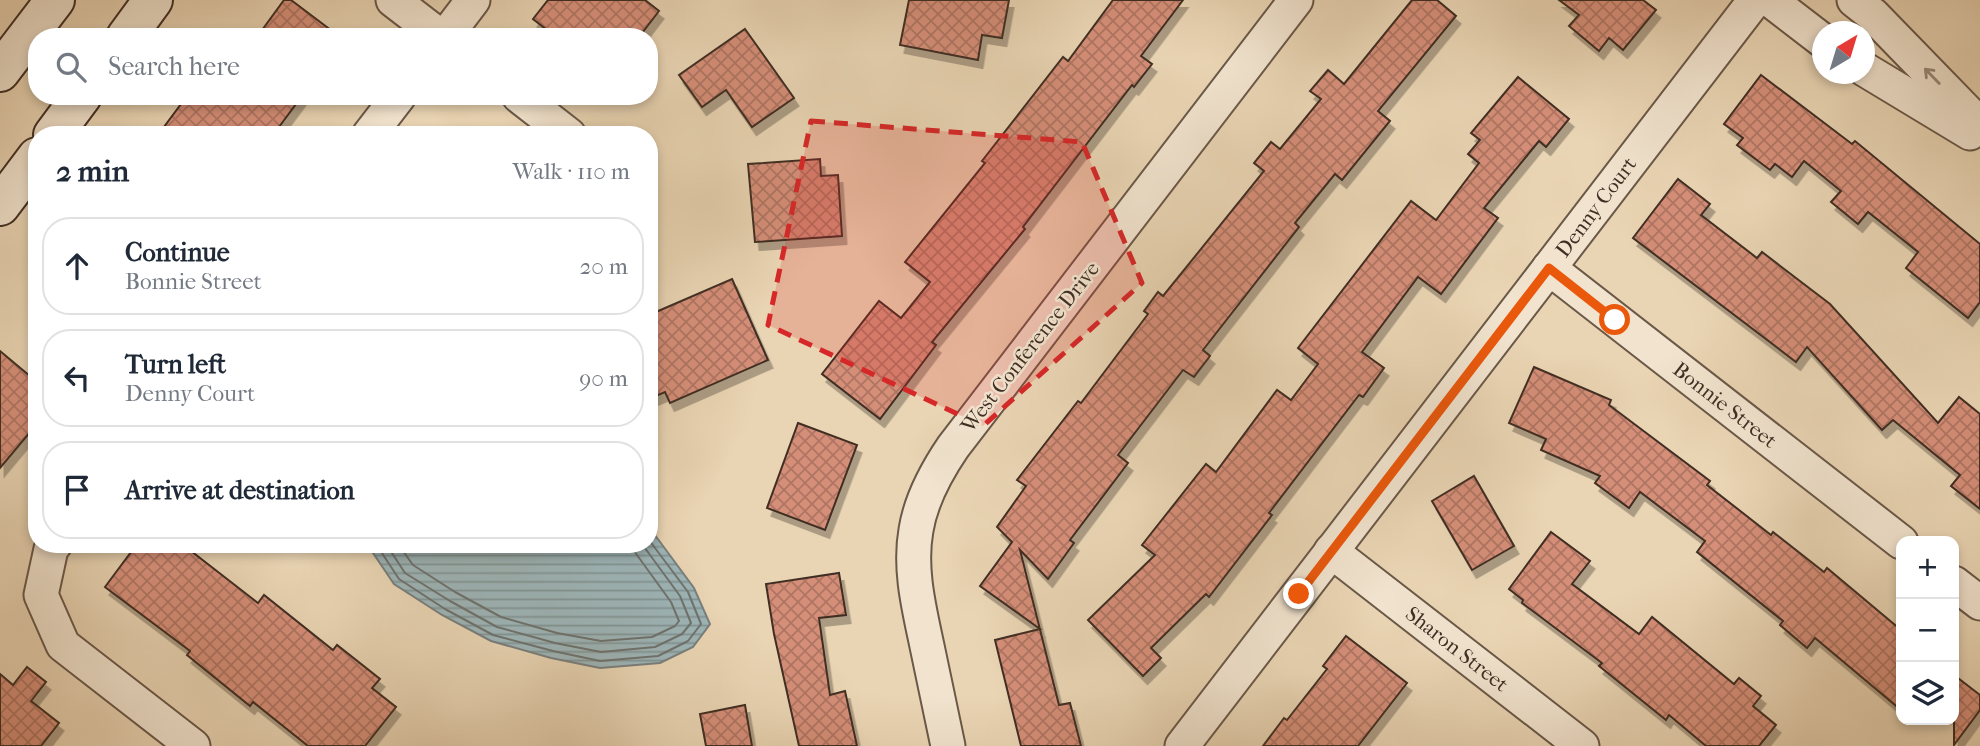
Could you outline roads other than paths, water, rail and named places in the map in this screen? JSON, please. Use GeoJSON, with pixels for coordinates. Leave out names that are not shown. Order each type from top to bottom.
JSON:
{"type":"FeatureCollection","features":[{"type":"Feature","properties":{"kind":"main road"},"geometry":{"type":"LineString","coordinates":[[34,28],[55,0]]}},
{"type":"Feature","properties":{"kind":"main road"},"geometry":{"type":"LineString","coordinates":[[133,28],[153,0]]}},
{"type":"Feature","properties":{"kind":"main road"},"geometry":{"type":"LineString","coordinates":[[0,72],[28,35]]}},
{"type":"Feature","properties":{"kind":"main road"},"geometry":{"type":"LineString","coordinates":[[60,126],[75,105]]}},
{"type":"Feature","properties":{"kind":"main road"},"geometry":{"type":"LineString","coordinates":[[0,206],[28,169]]}},
{"type":"Feature","properties":{"kind":"street"},"geometry":{"type":"LineString","coordinates":[[393,0],[431,28]]}},
{"type":"Feature","properties":{"kind":"street"},"geometry":{"type":"LineString","coordinates":[[450,28],[473,0]]}},
{"type":"Feature","properties":{"kind":"street","name":"West Conference Drive"},"geometry":{"type":"LineString","coordinates":[[947,746],[916,594],[913,558],[923,503],[937,470],[1296,0]]}},
{"type":"Feature","properties":{"kind":"street","name":"Denny Court"},"geometry":{"type":"LineString","coordinates":[[1182,746],[1755,0]]}},
{"type":"Feature","properties":{"kind":"street"},"geometry":{"type":"LineString","coordinates":[[1770,0],[1812,32]]}},
{"type":"Feature","properties":{"kind":"street"},"geometry":{"type":"LineString","coordinates":[[1854,0],[1873,15],[1980,125]]}},
{"type":"Feature","properties":{"kind":"street"},"geometry":{"type":"LineString","coordinates":[[1875,76],[1980,138]]}},
{"type":"Feature","properties":{"kind":"street"},"geometry":{"type":"LineString","coordinates":[[376,126],[392,105]]}},
{"type":"Feature","properties":{"kind":"street"},"geometry":{"type":"LineString","coordinates":[[531,105],[557,126]]}},
{"type":"Feature","properties":{"kind":"street","name":"Bonnie Street"},"geometry":{"type":"LineString","coordinates":[[1549,268],[1896,538]]}},
{"type":"Feature","properties":{"kind":"street","name":"Sharon Street"},"geometry":{"type":"LineString","coordinates":[[1331,551],[1582,746]]}},
{"type":"Feature","properties":{"kind":"street"},"geometry":{"type":"LineString","coordinates":[[50,553],[41,595],[63,645],[192,746]]}},
{"type":"Feature","properties":{"kind":"street"},"geometry":{"type":"LineString","coordinates":[[1959,587],[1980,603]]}},
{"type":"Feature","properties":{"kind":"water"},"geometry":{"type":"Polygon","coordinates":[[[658,539],[694,588],[710,624],[693,647],[660,663],[600,668],[491,641],[442,615],[394,584],[373,553],[658,553],[658,539]]]}}]}
